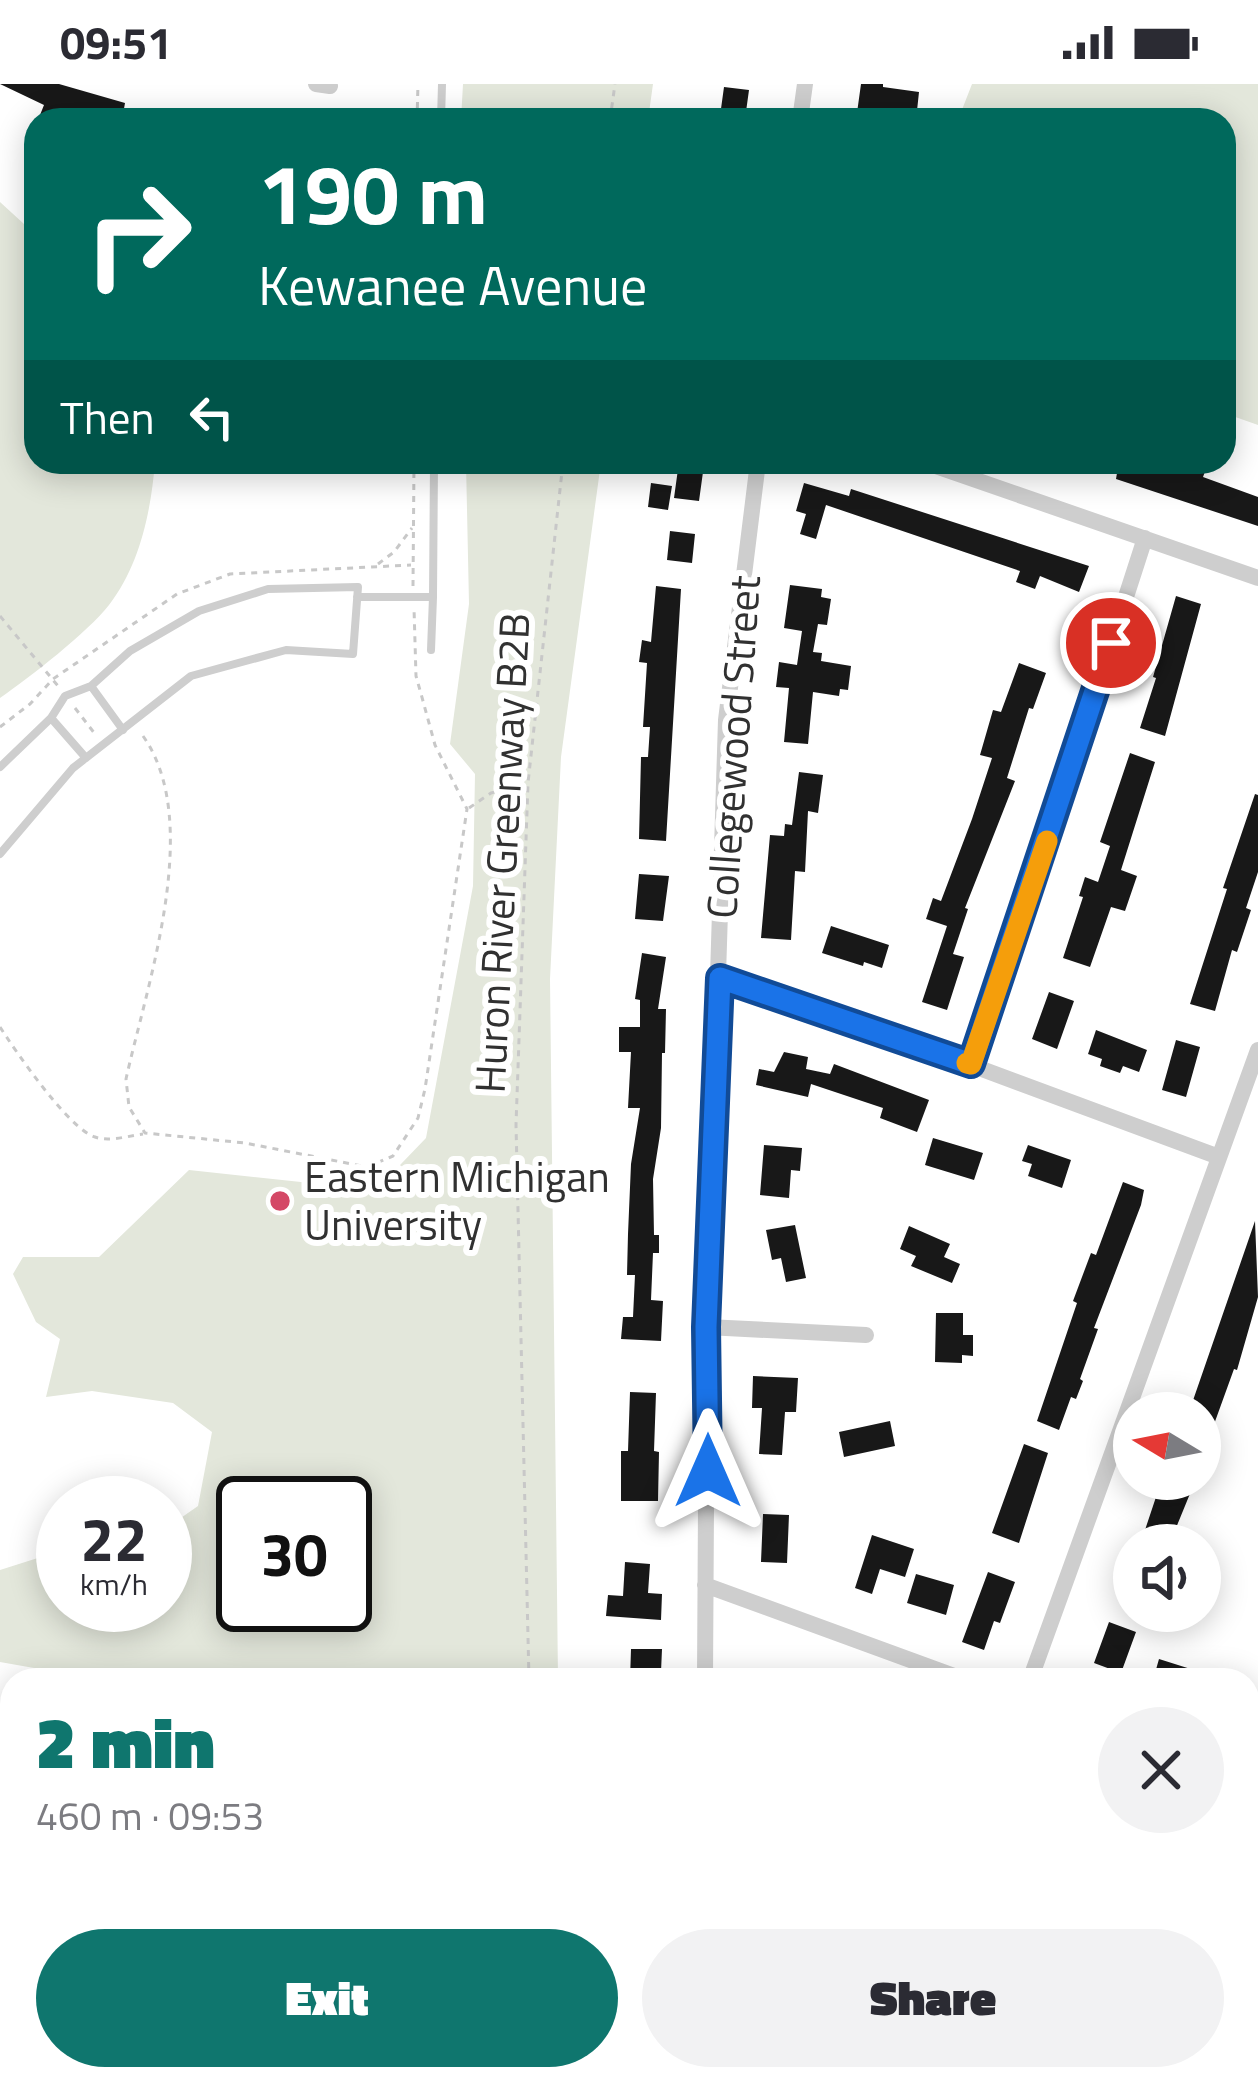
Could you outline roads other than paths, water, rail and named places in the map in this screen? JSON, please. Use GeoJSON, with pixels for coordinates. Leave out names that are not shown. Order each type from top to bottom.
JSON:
{"type":"FeatureCollection","features":[{"type":"Feature","properties":{"kind":"street","name":"Collegewood Street"},"geometry":{"type":"LineString","coordinates":[[705,1668],[706,1327],[726,720],[757,474]]}},
{"type":"Feature","properties":{"kind":"street"},"geometry":{"type":"LineString","coordinates":[[959,474],[1258,578]]}},
{"type":"Feature","properties":{"kind":"street"},"geometry":{"type":"LineString","coordinates":[[971,1064],[1145,538]]}},
{"type":"Feature","properties":{"kind":"street"},"geometry":{"type":"LineString","coordinates":[[720,978],[1219,1156]]}},
{"type":"Feature","properties":{"kind":"street"},"geometry":{"type":"LineString","coordinates":[[1034,1668],[1258,1050]]}},
{"type":"Feature","properties":{"kind":"street"},"geometry":{"type":"LineString","coordinates":[[706,1327],[866,1334]]}},
{"type":"Feature","properties":{"kind":"street"},"geometry":{"type":"LineString","coordinates":[[705,1585],[932,1668]]}},
{"type":"Feature","properties":{"kind":"lane"},"geometry":{"type":"LineString","coordinates":[[431,650],[434,474]]}},
{"type":"Feature","properties":{"kind":"lane"},"geometry":{"type":"LineString","coordinates":[[0,767],[52,718],[65,696],[91,686],[130,651],[199,610],[268,589],[358,587],[353,654],[286,650],[191,676],[86,758],[0,854]]}},
{"type":"Feature","properties":{"kind":"lane"},"geometry":{"type":"LineString","coordinates":[[357,597],[433,597]]}},
{"type":"Feature","properties":{"kind":"lane"},"geometry":{"type":"LineString","coordinates":[[91,686],[123,730]]}},
{"type":"Feature","properties":{"kind":"lane"},"geometry":{"type":"LineString","coordinates":[[52,718],[86,758]]}},
{"type":"Feature","properties":{"kind":"place","name":"Eastern Michigan University"},"geometry":{"type":"Point","coordinates":[280,1201]}}]}
